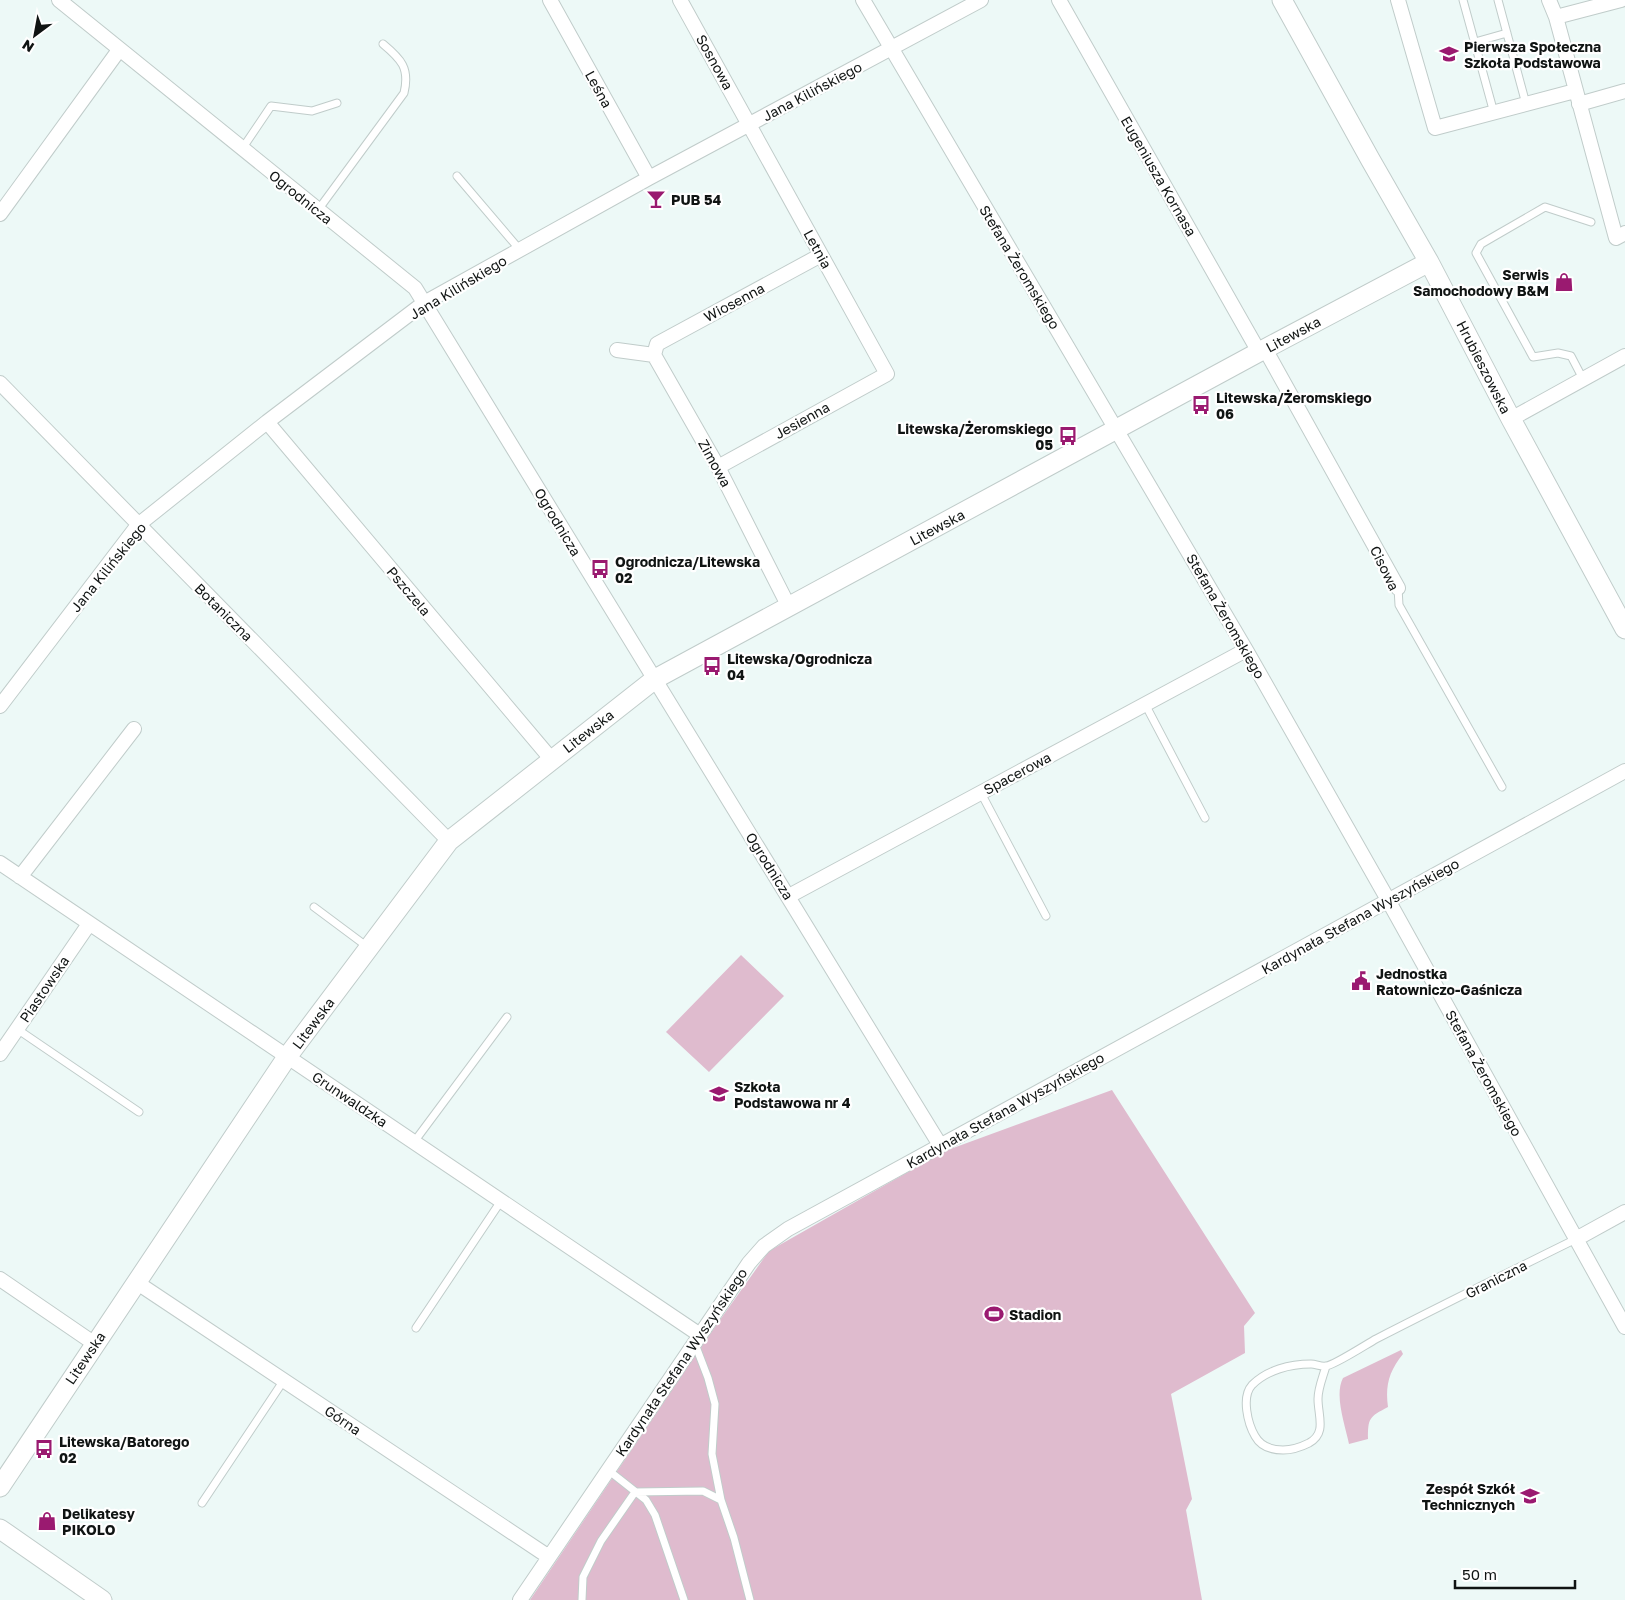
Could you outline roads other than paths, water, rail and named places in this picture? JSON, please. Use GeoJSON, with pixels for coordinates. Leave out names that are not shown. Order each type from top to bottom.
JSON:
{"type":"FeatureCollection","features":[{"type":"Feature","properties":{"kind":"main road","name":"Hrubieszowska"},"geometry":{"type":"LineString","coordinates":[[1282,0],[1370,159],[1430,262],[1511,419],[1625,629]]}},
{"type":"Feature","properties":{"kind":"main road","name":"Litewska"},"geometry":{"type":"LineString","coordinates":[[0,1487],[287,1057],[448,841],[655,680],[1262,350],[1430,262]]}},
{"type":"Feature","properties":{"kind":"main road"},"geometry":{"type":"LineString","coordinates":[[0,1529],[102,1600]]}},
{"type":"Feature","properties":{"kind":"street","name":"Ogrodnicza"},"geometry":{"type":"LineString","coordinates":[[59,0],[415,288],[940,1145]]}},
{"type":"Feature","properties":{"kind":"street","name":"Leśna"},"geometry":{"type":"LineString","coordinates":[[550,0],[649,178]]}},
{"type":"Feature","properties":{"kind":"street","name":"Sosnowa"},"geometry":{"type":"LineString","coordinates":[[680,0],[749,124]]}},
{"type":"Feature","properties":{"kind":"street","name":"Stefana Żeromskiego"},"geometry":{"type":"LineString","coordinates":[[863,0],[1246,650],[1388,900],[1576,1239]]}},
{"type":"Feature","properties":{"kind":"street","name":"Jana Kilińskiego"},"geometry":{"type":"LineString","coordinates":[[0,706],[138,525],[267,422],[424,304],[649,178],[980,0]]}},
{"type":"Feature","properties":{"kind":"street","name":"Eugeniusza Kornasa"},"geometry":{"type":"LineString","coordinates":[[1059,0],[1262,350]]}},
{"type":"Feature","properties":{"kind":"street"},"geometry":{"type":"LineString","coordinates":[[1398,0],[1435,128],[1526,104],[1625,91]]}},
{"type":"Feature","properties":{"kind":"street"},"geometry":{"type":"LineString","coordinates":[[1549,0],[1556,18],[1616,238],[1625,233]]}},
{"type":"Feature","properties":{"kind":"street"},"geometry":{"type":"LineString","coordinates":[[1556,18],[1621,0]]}},
{"type":"Feature","properties":{"kind":"street"},"geometry":{"type":"LineString","coordinates":[[0,214],[120,50]]}},
{"type":"Feature","properties":{"kind":"street","name":"Letnia"},"geometry":{"type":"LineString","coordinates":[[749,124],[887,374]]}},
{"type":"Feature","properties":{"kind":"street","name":"Wiosenna"},"geometry":{"type":"LineString","coordinates":[[654,355],[658,344],[822,255]]}},
{"type":"Feature","properties":{"kind":"street"},"geometry":{"type":"LineString","coordinates":[[617,350],[654,355]]}},
{"type":"Feature","properties":{"kind":"street","name":"Cisowa"},"geometry":{"type":"LineString","coordinates":[[1262,350],[1398,588]]}},
{"type":"Feature","properties":{"kind":"street","name":"Zimowa"},"geometry":{"type":"LineString","coordinates":[[654,355],[718,467],[789,607]]}},
{"type":"Feature","properties":{"kind":"street"},"geometry":{"type":"LineString","coordinates":[[1511,419],[1625,356]]}},
{"type":"Feature","properties":{"kind":"street","name":"Jesienna"},"geometry":{"type":"LineString","coordinates":[[718,467],[887,374]]}},
{"type":"Feature","properties":{"kind":"street","name":"Botaniczna"},"geometry":{"type":"LineString","coordinates":[[0,383],[448,841]]}},
{"type":"Feature","properties":{"kind":"street","name":"Pszczela"},"geometry":{"type":"LineString","coordinates":[[267,422],[552,760]]}},
{"type":"Feature","properties":{"kind":"street","name":"Spacerowa"},"geometry":{"type":"LineString","coordinates":[[789,896],[1246,650]]}},
{"type":"Feature","properties":{"kind":"street"},"geometry":{"type":"LineString","coordinates":[[20,877],[134,729]]}},
{"type":"Feature","properties":{"kind":"street","name":"Kardynała Stefana Wyszyńskiego"},"geometry":{"type":"LineString","coordinates":[[520,1600],[748,1263],[764,1246],[788,1229],[940,1145],[1625,771]]}},
{"type":"Feature","properties":{"kind":"street","name":"Grunwaldzka"},"geometry":{"type":"LineString","coordinates":[[0,863],[501,1201],[697,1339]]}},
{"type":"Feature","properties":{"kind":"street","name":"Piastowska"},"geometry":{"type":"LineString","coordinates":[[0,1054],[88,924]]}},
{"type":"Feature","properties":{"kind":"street"},"geometry":{"type":"LineString","coordinates":[[1625,1212],[1576,1239],[1625,1327]]}},
{"type":"Feature","properties":{"kind":"street"},"geometry":{"type":"LineString","coordinates":[[0,1280],[95,1344]]}},
{"type":"Feature","properties":{"kind":"street","name":"Górna"},"geometry":{"type":"LineString","coordinates":[[136,1282],[549,1557]]}},
{"type":"Feature","properties":{"kind":"lane"},"geometry":{"type":"LineString","coordinates":[[1464,0],[1494,112]]}},
{"type":"Feature","properties":{"kind":"lane"},"geometry":{"type":"LineString","coordinates":[[1498,0],[1526,104]]}},
{"type":"Feature","properties":{"kind":"lane"},"geometry":{"type":"LineString","coordinates":[[1475,42],[1507,33]]}},
{"type":"Feature","properties":{"kind":"lane"},"geometry":{"type":"LineString","coordinates":[[317,210],[404,93],[406,84],[405,73],[399,58],[383,44]]}},
{"type":"Feature","properties":{"kind":"lane"},"geometry":{"type":"LineString","coordinates":[[242,149],[271,106],[312,111],[337,103]]}},
{"type":"Feature","properties":{"kind":"lane"},"geometry":{"type":"LineString","coordinates":[[457,176],[520,250]]}},
{"type":"Feature","properties":{"kind":"lane"},"geometry":{"type":"LineString","coordinates":[[1583,379],[1571,356],[1558,353],[1533,357],[1476,253],[1481,244],[1545,208],[1591,222]]}},
{"type":"Feature","properties":{"kind":"lane","name":"Cisowa"},"geometry":{"type":"LineString","coordinates":[[1398,588],[1399,605],[1502,788]]}},
{"type":"Feature","properties":{"kind":"lane"},"geometry":{"type":"LineString","coordinates":[[1145,704],[1205,818]]}},
{"type":"Feature","properties":{"kind":"lane"},"geometry":{"type":"LineString","coordinates":[[981,793],[1046,916]]}},
{"type":"Feature","properties":{"kind":"lane"},"geometry":{"type":"LineString","coordinates":[[314,907],[369,948]]}},
{"type":"Feature","properties":{"kind":"lane"},"geometry":{"type":"LineString","coordinates":[[414,1142],[508,1017]]}},
{"type":"Feature","properties":{"kind":"lane"},"geometry":{"type":"LineString","coordinates":[[16,1029],[139,1112]]}},
{"type":"Feature","properties":{"kind":"lane"},"geometry":{"type":"LineString","coordinates":[[416,1328],[501,1201]]}},
{"type":"Feature","properties":{"kind":"lane","name":"Graniczna"},"geometry":{"type":"LineString","coordinates":[[1326,1366],[1319,1389],[1320,1428],[1316,1439],[1303,1446],[1284,1450],[1268,1449],[1258,1442],[1252,1430],[1247,1412],[1247,1396],[1250,1387],[1264,1375],[1283,1368],[1313,1364],[1326,1366],[1576,1239]]}},
{"type":"Feature","properties":{"kind":"lane"},"geometry":{"type":"LineString","coordinates":[[697,1339],[715,1404],[712,1454],[721,1500],[734,1538],[750,1600]]}},
{"type":"Feature","properties":{"kind":"lane"},"geometry":{"type":"LineString","coordinates":[[202,1503],[284,1380]]}},
{"type":"Feature","properties":{"kind":"lane"},"geometry":{"type":"LineString","coordinates":[[608,1470],[646,1500],[655,1515],[684,1600]]}},
{"type":"Feature","properties":{"kind":"lane"},"geometry":{"type":"LineString","coordinates":[[635,1492],[703,1490],[721,1500]]}},
{"type":"Feature","properties":{"kind":"lane"},"geometry":{"type":"LineString","coordinates":[[582,1600],[583,1577],[601,1541],[635,1492]]}},
{"type":"Feature","properties":{"kind":"place","name":"Pierwsza Społeczna Szkoła Podstawowa"},"geometry":{"type":"Point","coordinates":[1449,54]}},
{"type":"Feature","properties":{"kind":"place","name":"PUB 54"},"geometry":{"type":"Point","coordinates":[656,199]}},
{"type":"Feature","properties":{"kind":"place","name":"Serwis Samochodowy B&M"},"geometry":{"type":"Point","coordinates":[1564,282]}},
{"type":"Feature","properties":{"kind":"place","name":"Litewska/Żeromskiego 06"},"geometry":{"type":"Point","coordinates":[1201,405]}},
{"type":"Feature","properties":{"kind":"place","name":"Litewska/Żeromskiego 05"},"geometry":{"type":"Point","coordinates":[1068,436]}},
{"type":"Feature","properties":{"kind":"place","name":"Ogrodnicza/Litewska 02"},"geometry":{"type":"Point","coordinates":[600,569]}},
{"type":"Feature","properties":{"kind":"place","name":"Litewska/Ogrodnicza 04"},"geometry":{"type":"Point","coordinates":[712,666]}},
{"type":"Feature","properties":{"kind":"place","name":"Jednostka Ratowniczo-Gaśnicza"},"geometry":{"type":"Point","coordinates":[1361,981]}},
{"type":"Feature","properties":{"kind":"place","name":"Szkoła Podstawowa nr 4"},"geometry":{"type":"Point","coordinates":[719,1094]}},
{"type":"Feature","properties":{"kind":"place","name":"Stadion"},"geometry":{"type":"Point","coordinates":[994,1314]}},
{"type":"Feature","properties":{"kind":"place","name":"Litewska/Batorego 02"},"geometry":{"type":"Point","coordinates":[44,1449]}},
{"type":"Feature","properties":{"kind":"place","name":"Zespół Szkół Technicznych"},"geometry":{"type":"Point","coordinates":[1530,1496]}},
{"type":"Feature","properties":{"kind":"place","name":"Delikatesy PIKOLO"},"geometry":{"type":"Point","coordinates":[47,1521]}}]}
